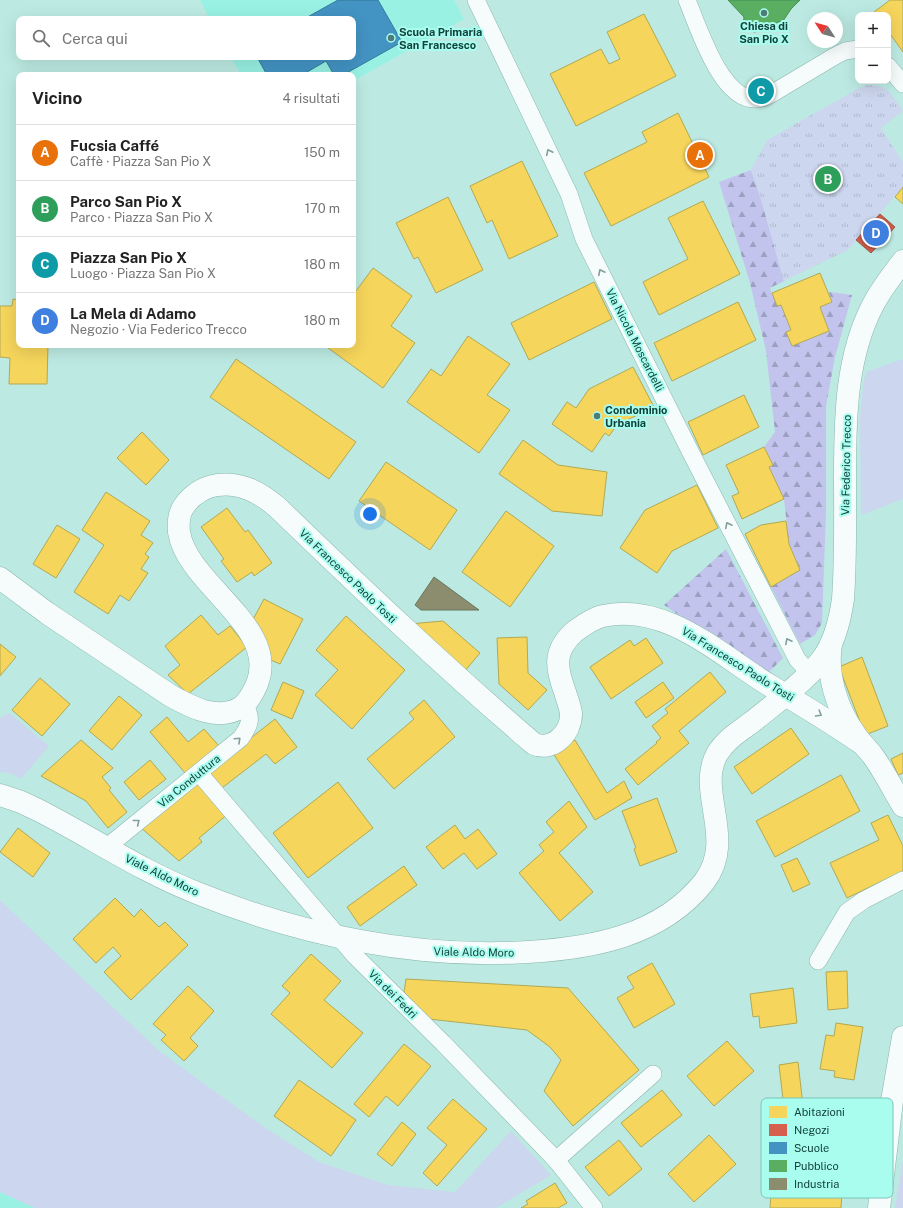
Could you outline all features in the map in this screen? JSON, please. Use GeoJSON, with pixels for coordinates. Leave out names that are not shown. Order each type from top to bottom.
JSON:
{"type":"FeatureCollection","features":[{"type":"Feature","properties":{"kind":"street","name":"Via Nicola Moscardelli"},"geometry":{"type":"LineString","coordinates":[[476,0],[569,194],[584,239],[778,623],[797,658],[809,673]]}},
{"type":"Feature","properties":{"kind":"street"},"geometry":{"type":"LineString","coordinates":[[687,0],[714,63],[724,80],[739,94],[747,98],[755,99],[773,93],[845,51],[855,49]]}},
{"type":"Feature","properties":{"kind":"street"},"geometry":{"type":"LineString","coordinates":[[891,70],[903,84]]}},
{"type":"Feature","properties":{"kind":"street","name":"Via Federico Trecco"},"geometry":{"type":"LineString","coordinates":[[809,673],[822,660],[831,643],[839,621],[843,599],[845,438],[848,393],[852,368],[862,329],[874,303],[903,261]]}},
{"type":"Feature","properties":{"kind":"street","name":"Via Francesco Paolo Tosti"},"geometry":{"type":"LineString","coordinates":[[244,705],[253,692],[260,675],[261,659],[258,650],[249,631],[242,621],[194,565],[183,547],[179,530],[179,517],[189,500],[204,489],[217,485],[233,485],[248,488],[268,499],[402,627],[534,744],[547,745],[558,740],[567,730],[570,720],[570,706],[559,673],[558,660],[560,650],[569,637],[594,619],[602,616],[617,615],[636,615],[659,620],[682,629],[766,684],[828,720],[861,743]]}},
{"type":"Feature","properties":{"kind":"street"},"geometry":{"type":"LineString","coordinates":[[0,578],[47,613],[183,703],[193,708],[211,713],[230,711],[244,705]]}},
{"type":"Feature","properties":{"kind":"street","name":"Via Francesco Paolo Tosti"},"geometry":{"type":"LineString","coordinates":[[831,643],[829,667],[837,699],[849,725],[877,763],[903,806]]}},
{"type":"Feature","properties":{"kind":"street","name":"Viale Aldo Moro"},"geometry":{"type":"LineString","coordinates":[[0,795],[38,810],[157,875],[196,893],[262,917],[337,936],[378,944],[426,950],[515,953],[591,946],[625,936],[654,923],[694,893],[709,875],[716,855],[718,834],[711,779],[717,754],[727,740],[809,673]]}},
{"type":"Feature","properties":{"kind":"street","name":"Via Francesco Paolo Tosti"},"geometry":{"type":"LineString","coordinates":[[809,673],[837,699]]}},
{"type":"Feature","properties":{"kind":"street","name":"Via Conduttura"},"geometry":{"type":"LineString","coordinates":[[107,847],[199,773],[245,733],[248,728],[250,716],[244,705]]}},
{"type":"Feature","properties":{"kind":"street","name":"Via dei Fedri"},"geometry":{"type":"LineString","coordinates":[[199,773],[355,956],[444,1043],[556,1160],[594,1208]]}},
{"type":"Feature","properties":{"kind":"street"},"geometry":{"type":"LineString","coordinates":[[818,961],[847,912],[864,900],[903,880]]}},
{"type":"Feature","properties":{"kind":"street"},"geometry":{"type":"LineString","coordinates":[[893,1098],[903,1037]]}},
{"type":"Feature","properties":{"kind":"street"},"geometry":{"type":"LineString","coordinates":[[556,1160],[653,1074]]}},
{"type":"Feature","properties":{"kind":"street"},"geometry":{"type":"LineString","coordinates":[[879,1208],[880,1198]]}},
{"type":"Feature","properties":{"kind":"shaded area","name":"Scuola Primaria San Francesco"},"geometry":{"type":"Polygon","coordinates":[[[200,0],[454,0],[464,19],[356,79],[356,72],[239,72],[233,60],[356,60],[356,16],[208,16],[200,0]]]}},
{"type":"Feature","properties":{"kind":"shaded area"},"geometry":{"type":"Polygon","coordinates":[[[0,1192],[35,1208],[0,1208],[0,1192]]]}},
{"type":"Feature","properties":{"kind":"green space"},"geometry":{"type":"Polygon","coordinates":[[[867,85],[874,85],[885,89],[893,96],[903,111],[881,128],[903,162],[903,187],[848,250],[784,281],[761,199],[751,170],[767,140],[859,88],[867,85]]]}},
{"type":"Feature","properties":{"kind":"green space"},"geometry":{"type":"Polygon","coordinates":[[[751,170],[761,199],[784,281],[770,288],[777,306],[781,305],[791,330],[786,332],[792,346],[829,331],[820,307],[832,302],[829,292],[852,295],[835,357],[826,406],[826,512],[822,623],[815,635],[800,644],[771,587],[800,569],[789,544],[784,499],[769,467],[773,465],[764,447],[775,432],[766,351],[750,283],[719,182],[751,170]]]}},
{"type":"Feature","properties":{"kind":"green space"},"geometry":{"type":"Polygon","coordinates":[[[903,359],[903,499],[861,515],[860,416],[866,372],[903,359]]]}},
{"type":"Feature","properties":{"kind":"green space"},"geometry":{"type":"Polygon","coordinates":[[[726,549],[783,658],[766,675],[664,605],[726,549]]]}},
{"type":"Feature","properties":{"kind":"green space"},"geometry":{"type":"Polygon","coordinates":[[[9,713],[49,746],[21,779],[12,774],[0,772],[0,718],[9,713]]]}},
{"type":"Feature","properties":{"kind":"green space"},"geometry":{"type":"Polygon","coordinates":[[[0,900],[159,1051],[264,1127],[319,1162],[388,1185],[455,1192],[511,1131],[551,1175],[496,1208],[35,1208],[0,1192],[0,900]]]}},
{"type":"Feature","properties":{"kind":"green space"},"geometry":{"type":"Polygon","coordinates":[[[903,1160],[903,1208],[895,1208],[903,1160]]]}},
{"type":"Feature","properties":{"kind":"building: Abitazioni"},"geometry":{"type":"Polygon","coordinates":[[[890,0],[903,0],[903,52],[891,35],[891,12],[874,12],[890,0]]]}},
{"type":"Feature","properties":{"kind":"building: Abitazioni"},"geometry":{"type":"Polygon","coordinates":[[[644,14],[676,76],[576,126],[550,74],[601,49],[609,64],[620,59],[607,32],[644,14]]]}},
{"type":"Feature","properties":{"kind":"building: Abitazioni"},"geometry":{"type":"Polygon","coordinates":[[[678,113],[709,177],[611,226],[584,173],[647,142],[642,132],[678,113]]]}},
{"type":"Feature","properties":{"kind":"building: Abitazioni"},"geometry":{"type":"Polygon","coordinates":[[[522,161],[558,236],[509,259],[492,220],[487,223],[470,186],[522,161]]]}},
{"type":"Feature","properties":{"kind":"building: Abitazioni"},"geometry":{"type":"Polygon","coordinates":[[[903,187],[903,204],[895,197],[903,187]]]}},
{"type":"Feature","properties":{"kind":"building: Abitazioni"},"geometry":{"type":"Polygon","coordinates":[[[448,197],[483,270],[436,293],[418,257],[414,259],[396,223],[448,197]]]}},
{"type":"Feature","properties":{"kind":"building: Abitazioni"},"geometry":{"type":"Polygon","coordinates":[[[703,201],[740,274],[659,315],[643,282],[688,259],[668,218],[703,201]]]}},
{"type":"Feature","properties":{"kind":"building: Abitazioni"},"geometry":{"type":"Polygon","coordinates":[[[373,268],[412,296],[391,326],[415,343],[383,388],[328,348],[356,348],[356,291],[373,268]]]}},
{"type":"Feature","properties":{"kind":"building: Abitazioni"},"geometry":{"type":"Polygon","coordinates":[[[820,273],[832,302],[820,307],[829,331],[792,346],[786,332],[791,330],[781,305],[777,306],[772,293],[820,273]]]}},
{"type":"Feature","properties":{"kind":"building: Abitazioni"},"geometry":{"type":"Polygon","coordinates":[[[594,282],[612,319],[529,360],[511,323],[594,282]]]}},
{"type":"Feature","properties":{"kind":"building: Abitazioni"},"geometry":{"type":"Polygon","coordinates":[[[13,299],[16,300],[16,348],[48,348],[47,384],[9,384],[10,358],[0,357],[0,306],[12,306],[13,299]]]}},
{"type":"Feature","properties":{"kind":"building: Abitazioni"},"geometry":{"type":"Polygon","coordinates":[[[738,302],[756,340],[672,381],[654,343],[738,302]]]}},
{"type":"Feature","properties":{"kind":"building: Abitazioni"},"geometry":{"type":"Polygon","coordinates":[[[468,336],[510,364],[487,395],[510,410],[479,453],[407,402],[431,369],[441,376],[468,336]]]}},
{"type":"Feature","properties":{"kind":"building: Abitazioni"},"geometry":{"type":"Polygon","coordinates":[[[236,359],[356,442],[329,479],[210,397],[236,359]]]}},
{"type":"Feature","properties":{"kind":"building: Abitazioni","name":"Condominio Urbania"},"geometry":{"type":"Polygon","coordinates":[[[633,367],[654,407],[617,425],[609,436],[605,433],[592,452],[552,424],[567,402],[576,408],[589,389],[633,367]]]}},
{"type":"Feature","properties":{"kind":"building: Abitazioni"},"geometry":{"type":"Polygon","coordinates":[[[744,395],[759,427],[703,455],[688,422],[744,395]]]}},
{"type":"Feature","properties":{"kind":"building: Abitazioni"},"geometry":{"type":"Polygon","coordinates":[[[142,432],[169,460],[146,485],[117,458],[142,432]]]}},
{"type":"Feature","properties":{"kind":"building: Abitazioni"},"geometry":{"type":"Polygon","coordinates":[[[523,440],[558,465],[607,472],[602,516],[552,511],[499,474],[523,440]]]}},
{"type":"Feature","properties":{"kind":"building: Abitazioni"},"geometry":{"type":"Polygon","coordinates":[[[764,447],[773,465],[769,467],[784,499],[742,519],[732,496],[739,493],[726,465],[764,447]]]}},
{"type":"Feature","properties":{"kind":"building: Abitazioni"},"geometry":{"type":"Polygon","coordinates":[[[386,462],[457,510],[430,550],[359,501],[386,462]]]}},
{"type":"Feature","properties":{"kind":"building: Abitazioni"},"geometry":{"type":"Polygon","coordinates":[[[697,485],[718,528],[672,551],[657,573],[620,548],[645,510],[697,485]]]}},
{"type":"Feature","properties":{"kind":"building: Abitazioni"},"geometry":{"type":"Polygon","coordinates":[[[106,492],[150,521],[141,535],[153,543],[145,554],[149,557],[141,569],[148,573],[129,601],[120,595],[108,614],[74,592],[104,545],[82,530],[106,492]]]}},
{"type":"Feature","properties":{"kind":"building: Abitazioni"},"geometry":{"type":"Polygon","coordinates":[[[227,508],[245,532],[248,530],[272,563],[254,576],[252,572],[237,582],[221,561],[224,559],[201,527],[227,508]]]}},
{"type":"Feature","properties":{"kind":"building: Abitazioni"},"geometry":{"type":"Polygon","coordinates":[[[506,511],[554,546],[510,607],[462,572],[506,511]]]}},
{"type":"Feature","properties":{"kind":"building: Abitazioni"},"geometry":{"type":"Polygon","coordinates":[[[786,521],[789,544],[800,570],[771,587],[745,534],[761,525],[786,521]]]}},
{"type":"Feature","properties":{"kind":"building: Abitazioni"},"geometry":{"type":"Polygon","coordinates":[[[57,525],[80,539],[56,578],[33,564],[57,525]]]}},
{"type":"Feature","properties":{"kind":"building: Abitazioni"},"geometry":{"type":"Polygon","coordinates":[[[264,599],[303,619],[280,664],[266,658],[261,631],[250,625],[264,599]]]}},
{"type":"Feature","properties":{"kind":"building: Abitazioni"},"geometry":{"type":"Polygon","coordinates":[[[201,615],[218,635],[230,626],[247,647],[188,694],[168,675],[180,665],[165,646],[201,615]]]}},
{"type":"Feature","properties":{"kind":"building: Abitazioni"},"geometry":{"type":"Polygon","coordinates":[[[346,616],[405,670],[352,729],[315,695],[338,670],[316,650],[346,616]]]}},
{"type":"Feature","properties":{"kind":"building: Abitazioni"},"geometry":{"type":"Polygon","coordinates":[[[443,621],[480,653],[464,672],[409,624],[443,621]]]}},
{"type":"Feature","properties":{"kind":"building: Abitazioni"},"geometry":{"type":"Polygon","coordinates":[[[527,637],[528,673],[547,690],[528,710],[499,684],[497,638],[527,637]]]}},
{"type":"Feature","properties":{"kind":"building: Abitazioni"},"geometry":{"type":"Polygon","coordinates":[[[646,638],[663,663],[611,699],[590,667],[630,640],[634,646],[646,638]]]}},
{"type":"Feature","properties":{"kind":"building: Abitazioni"},"geometry":{"type":"Polygon","coordinates":[[[0,644],[16,657],[0,676],[0,644]]]}},
{"type":"Feature","properties":{"kind":"building: Abitazioni"},"geometry":{"type":"Polygon","coordinates":[[[862,657],[888,726],[865,735],[839,667],[862,657]]]}},
{"type":"Feature","properties":{"kind":"building: Abitazioni"},"geometry":{"type":"Polygon","coordinates":[[[710,672],[726,692],[679,731],[689,743],[638,785],[625,769],[661,738],[652,726],[668,713],[665,709],[710,672]]]}},
{"type":"Feature","properties":{"kind":"building: Abitazioni"},"geometry":{"type":"Polygon","coordinates":[[[40,678],[70,704],[42,736],[12,710],[40,678]]]}},
{"type":"Feature","properties":{"kind":"building: Abitazioni"},"geometry":{"type":"Polygon","coordinates":[[[283,682],[304,691],[292,719],[271,710],[283,682]]]}},
{"type":"Feature","properties":{"kind":"building: Abitazioni"},"geometry":{"type":"Polygon","coordinates":[[[663,682],[674,698],[646,718],[635,702],[663,682]]]}},
{"type":"Feature","properties":{"kind":"building: Abitazioni"},"geometry":{"type":"Polygon","coordinates":[[[119,696],[142,715],[112,750],[89,731],[119,696]]]}},
{"type":"Feature","properties":{"kind":"building: Abitazioni"},"geometry":{"type":"Polygon","coordinates":[[[424,700],[455,737],[394,789],[367,759],[414,719],[409,713],[424,700]]]}},
{"type":"Feature","properties":{"kind":"building: Abitazioni"},"geometry":{"type":"Polygon","coordinates":[[[167,717],[188,742],[204,729],[219,746],[186,774],[150,732],[167,717]]]}},
{"type":"Feature","properties":{"kind":"building: Abitazioni"},"geometry":{"type":"Polygon","coordinates":[[[275,719],[297,747],[275,764],[266,754],[218,791],[205,774],[275,719]]]}},
{"type":"Feature","properties":{"kind":"building: Abitazioni"},"geometry":{"type":"Polygon","coordinates":[[[791,728],[809,754],[752,794],[734,767],[791,728]]]}},
{"type":"Feature","properties":{"kind":"building: Abitazioni"},"geometry":{"type":"Polygon","coordinates":[[[81,740],[113,768],[102,777],[111,788],[109,790],[127,812],[108,828],[86,801],[41,776],[81,740]]]}},
{"type":"Feature","properties":{"kind":"building: Abitazioni"},"geometry":{"type":"Polygon","coordinates":[[[575,740],[607,793],[624,781],[632,798],[595,820],[553,753],[575,740]]]}},
{"type":"Feature","properties":{"kind":"building: Abitazioni"},"geometry":{"type":"Polygon","coordinates":[[[903,753],[903,773],[898,775],[891,759],[903,753]]]}},
{"type":"Feature","properties":{"kind":"building: Abitazioni"},"geometry":{"type":"Polygon","coordinates":[[[150,760],[166,779],[139,800],[124,782],[150,760]]]}},
{"type":"Feature","properties":{"kind":"building: Abitazioni"},"geometry":{"type":"Polygon","coordinates":[[[841,775],[860,811],[775,857],[756,821],[841,775]]]}},
{"type":"Feature","properties":{"kind":"building: Abitazioni"},"geometry":{"type":"Polygon","coordinates":[[[197,779],[228,814],[199,838],[202,842],[179,861],[139,826],[197,779]]]}},
{"type":"Feature","properties":{"kind":"building: Abitazioni"},"geometry":{"type":"Polygon","coordinates":[[[338,782],[373,828],[308,878],[273,833],[338,782]]]}},
{"type":"Feature","properties":{"kind":"building: Abitazioni"},"geometry":{"type":"Polygon","coordinates":[[[657,798],[677,852],[640,866],[634,849],[636,848],[622,811],[657,798]]]}},
{"type":"Feature","properties":{"kind":"building: Abitazioni"},"geometry":{"type":"Polygon","coordinates":[[[569,801],[587,827],[559,853],[593,892],[560,921],[519,873],[544,851],[539,845],[554,832],[546,822],[569,801]]]}},
{"type":"Feature","properties":{"kind":"building: Abitazioni"},"geometry":{"type":"Polygon","coordinates":[[[888,815],[903,846],[903,871],[847,898],[830,863],[879,840],[871,823],[888,815]]]}},
{"type":"Feature","properties":{"kind":"building: Abitazioni"},"geometry":{"type":"Polygon","coordinates":[[[455,825],[465,839],[478,829],[497,854],[477,869],[464,853],[443,869],[426,847],[455,825]]]}},
{"type":"Feature","properties":{"kind":"building: Abitazioni"},"geometry":{"type":"Polygon","coordinates":[[[18,828],[50,853],[33,877],[0,852],[18,828]]]}},
{"type":"Feature","properties":{"kind":"building: Abitazioni"},"geometry":{"type":"Polygon","coordinates":[[[797,858],[810,884],[793,892],[781,865],[797,858]]]}},
{"type":"Feature","properties":{"kind":"building: Abitazioni"},"geometry":{"type":"Polygon","coordinates":[[[404,866],[417,885],[360,926],[347,907],[404,866]]]}},
{"type":"Feature","properties":{"kind":"building: Abitazioni"},"geometry":{"type":"Polygon","coordinates":[[[115,898],[134,917],[141,909],[159,927],[165,922],[188,945],[131,1000],[104,972],[121,956],[113,947],[96,963],[73,939],[115,898]]]}},
{"type":"Feature","properties":{"kind":"building: Abitazioni"},"geometry":{"type":"Polygon","coordinates":[[[311,954],[341,981],[324,1000],[363,1033],[332,1068],[271,1014],[290,993],[282,986],[311,954]]]}},
{"type":"Feature","properties":{"kind":"building: Abitazioni"},"geometry":{"type":"Polygon","coordinates":[[[652,963],[675,1004],[634,1028],[617,998],[634,988],[627,977],[652,963]]]}},
{"type":"Feature","properties":{"kind":"building: Abitazioni"},"geometry":{"type":"Polygon","coordinates":[[[847,971],[848,1008],[828,1010],[826,972],[847,971]]]}},
{"type":"Feature","properties":{"kind":"building: Abitazioni"},"geometry":{"type":"Polygon","coordinates":[[[406,979],[568,988],[639,1070],[573,1126],[544,1091],[561,1060],[550,1047],[527,1030],[429,1019],[404,992],[406,979]]]}},
{"type":"Feature","properties":{"kind":"building: Abitazioni"},"geometry":{"type":"Polygon","coordinates":[[[188,986],[214,1011],[190,1038],[198,1046],[184,1061],[161,1040],[166,1035],[153,1024],[188,986]]]}},
{"type":"Feature","properties":{"kind":"building: Abitazioni"},"geometry":{"type":"Polygon","coordinates":[[[793,988],[797,1023],[760,1028],[759,1016],[753,1017],[750,994],[793,988]]]}},
{"type":"Feature","properties":{"kind":"building: Abitazioni"},"geometry":{"type":"Polygon","coordinates":[[[836,1023],[863,1027],[854,1080],[834,1077],[835,1071],[820,1069],[826,1035],[834,1036],[836,1023]]]}},
{"type":"Feature","properties":{"kind":"building: Abitazioni"},"geometry":{"type":"Polygon","coordinates":[[[727,1041],[754,1071],[714,1106],[687,1076],[727,1041]]]}},
{"type":"Feature","properties":{"kind":"building: Abitazioni"},"geometry":{"type":"Polygon","coordinates":[[[404,1044],[431,1066],[398,1106],[386,1096],[369,1117],[354,1104],[404,1044]]]}},
{"type":"Feature","properties":{"kind":"building: Abitazioni"},"geometry":{"type":"Polygon","coordinates":[[[798,1062],[802,1098],[783,1098],[779,1065],[798,1062]]]}},
{"type":"Feature","properties":{"kind":"building: Abitazioni"},"geometry":{"type":"Polygon","coordinates":[[[299,1080],[356,1120],[331,1156],[274,1116],[299,1080]]]}},
{"type":"Feature","properties":{"kind":"building: Abitazioni"},"geometry":{"type":"Polygon","coordinates":[[[662,1090],[682,1115],[641,1147],[621,1123],[662,1090]]]}},
{"type":"Feature","properties":{"kind":"building: Abitazioni"},"geometry":{"type":"Polygon","coordinates":[[[453,1099],[487,1129],[437,1186],[423,1173],[447,1145],[427,1128],[453,1099]]]}},
{"type":"Feature","properties":{"kind":"building: Abitazioni"},"geometry":{"type":"Polygon","coordinates":[[[402,1122],[416,1134],[392,1166],[377,1154],[402,1122]]]}},
{"type":"Feature","properties":{"kind":"building: Abitazioni"},"geometry":{"type":"Polygon","coordinates":[[[709,1135],[736,1164],[694,1202],[668,1174],[709,1135]]]}},
{"type":"Feature","properties":{"kind":"building: Abitazioni"},"geometry":{"type":"Polygon","coordinates":[[[619,1140],[642,1169],[609,1196],[585,1167],[619,1140]]]}},
{"type":"Feature","properties":{"kind":"building: Abitazioni"},"geometry":{"type":"Polygon","coordinates":[[[555,1183],[567,1203],[558,1208],[521,1208],[528,1204],[526,1201],[555,1183]]]}},
{"type":"Feature","properties":{"kind":"building: Abitazioni"},"geometry":{"type":"Polygon","coordinates":[[[771,1198],[842,1198],[841,1208],[770,1208],[771,1198]]]}},
{"type":"Feature","properties":{"kind":"building: Negozi"},"geometry":{"type":"Polygon","coordinates":[[[880,214],[895,227],[871,253],[856,240],[880,214]]]}},
{"type":"Feature","properties":{"kind":"building: Scuole"},"geometry":{"type":"Polygon","coordinates":[[[338,0],[378,0],[402,42],[348,72],[332,72],[326,61],[307,72],[265,72],[259,60],[356,60],[356,16],[309,16],[338,0]]]}},
{"type":"Feature","properties":{"kind":"building: Pubblico","name":"Chiesa di San Pio X"},"geometry":{"type":"Polygon","coordinates":[[[728,0],[800,0],[791,9],[783,21],[766,26],[755,32],[743,29],[744,17],[728,0]]]}},
{"type":"Feature","properties":{"kind":"building: Industria"},"geometry":{"type":"Polygon","coordinates":[[[434,577],[479,610],[421,610],[415,605],[434,577]]]}},
{"type":"Feature","properties":{"kind":"place","name":"Chiesa di San Pio X"},"geometry":{"type":"Point","coordinates":[764,13]}},
{"type":"Feature","properties":{"kind":"place","name":"Scuola Primaria San Francesco"},"geometry":{"type":"Point","coordinates":[391,38]}},
{"type":"Feature","properties":{"kind":"place","name":"Piazza San Pio X"},"geometry":{"type":"Point","coordinates":[761,91]}},
{"type":"Feature","properties":{"kind":"place","name":"Fucsia Caffé"},"geometry":{"type":"Point","coordinates":[700,155]}},
{"type":"Feature","properties":{"kind":"place","name":"Parco San Pio X"},"geometry":{"type":"Point","coordinates":[828,179]}},
{"type":"Feature","properties":{"kind":"place","name":"La Mela di Adamo"},"geometry":{"type":"Point","coordinates":[876,233]}},
{"type":"Feature","properties":{"kind":"place","name":"Condominio Urbania"},"geometry":{"type":"Point","coordinates":[597,416]}}]}
